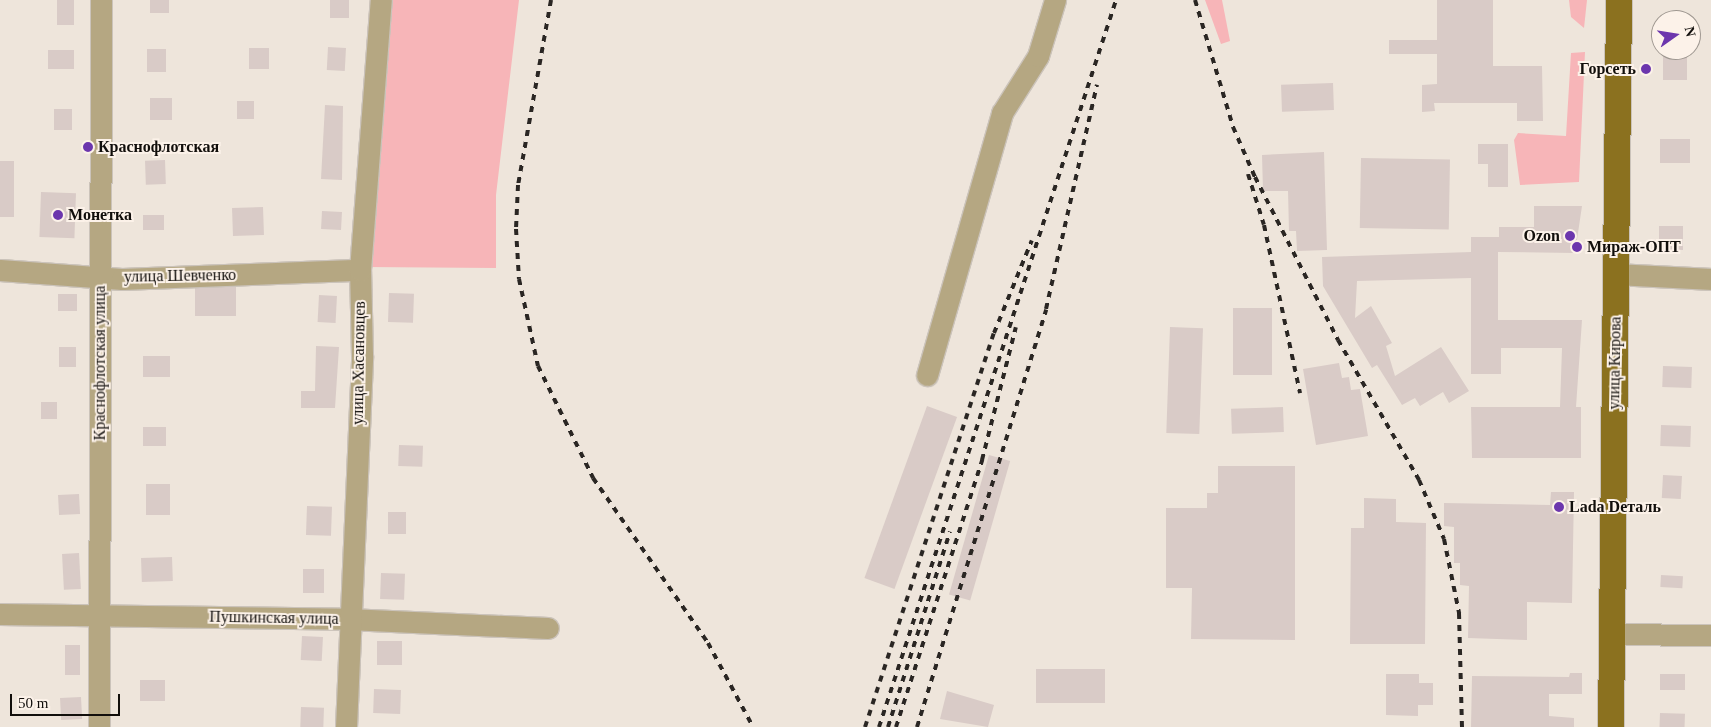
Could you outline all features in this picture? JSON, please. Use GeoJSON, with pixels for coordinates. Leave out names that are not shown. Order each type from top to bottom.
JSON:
{"type":"FeatureCollection","features":[{"type":"Feature","properties":{"kind":"main road","name":"улица Кирова"},"geometry":{"type":"LineString","coordinates":[[1611,727],[1619,0]]}},
{"type":"Feature","properties":{"kind":"street","name":"Краснофлотская улица"},"geometry":{"type":"LineString","coordinates":[[99,727],[101,0]]}},
{"type":"Feature","properties":{"kind":"street","name":"улица Хасановцев"},"geometry":{"type":"LineString","coordinates":[[346,727],[348,619],[362,355],[360,270],[381,0]]}},
{"type":"Feature","properties":{"kind":"street"},"geometry":{"type":"LineString","coordinates":[[927,375],[1002,113],[1038,56],[1055,0]]}},
{"type":"Feature","properties":{"kind":"street","name":"улица Шевченко"},"geometry":{"type":"LineString","coordinates":[[0,270],[100,274],[122,279],[360,270]]}},
{"type":"Feature","properties":{"kind":"street"},"geometry":{"type":"LineString","coordinates":[[1616,274],[1711,279]]}},
{"type":"Feature","properties":{"kind":"street","name":"Пушкинская улица"},"geometry":{"type":"LineString","coordinates":[[0,614],[99,617],[348,619],[548,628]]}},
{"type":"Feature","properties":{"kind":"street"},"geometry":{"type":"LineString","coordinates":[[1612,634],[1711,635]]}},
{"type":"Feature","properties":{"kind":"shaded area"},"geometry":{"type":"Polygon","coordinates":[[[385,0],[519,0],[496,195],[496,268],[365,267],[385,0]]]}},
{"type":"Feature","properties":{"kind":"shaded area"},"geometry":{"type":"Polygon","coordinates":[[[1205,0],[1222,0],[1230,41],[1221,44],[1205,0]]]}},
{"type":"Feature","properties":{"kind":"shaded area"},"geometry":{"type":"Polygon","coordinates":[[[1569,0],[1587,0],[1584,28],[1571,17],[1569,0]]]}},
{"type":"Feature","properties":{"kind":"shaded area"},"geometry":{"type":"Polygon","coordinates":[[[1585,52],[1579,182],[1520,185],[1514,140],[1518,133],[1566,136],[1571,53],[1585,52]]]}},
{"type":"Feature","properties":{"kind":"building"},"geometry":{"type":"Polygon","coordinates":[[[57,0],[74,0],[74,25],[57,25],[57,0]]]}},
{"type":"Feature","properties":{"kind":"building"},"geometry":{"type":"Polygon","coordinates":[[[150,0],[169,0],[169,13],[150,13],[150,0]]]}},
{"type":"Feature","properties":{"kind":"building"},"geometry":{"type":"Polygon","coordinates":[[[330,0],[349,0],[349,18],[330,18],[330,0]]]}},
{"type":"Feature","properties":{"kind":"building"},"geometry":{"type":"Polygon","coordinates":[[[1437,0],[1493,0],[1493,66],[1542,66],[1543,121],[1517,121],[1517,103],[1434,103],[1435,111],[1422,112],[1422,85],[1437,84],[1437,54],[1389,54],[1389,40],[1437,40],[1437,0]]]}},
{"type":"Feature","properties":{"kind":"building"},"geometry":{"type":"Polygon","coordinates":[[[328,47],[346,48],[345,71],[327,70],[328,47]]]}},
{"type":"Feature","properties":{"kind":"building"},"geometry":{"type":"Polygon","coordinates":[[[249,48],[269,48],[269,69],[249,69],[249,48]]]}},
{"type":"Feature","properties":{"kind":"building"},"geometry":{"type":"Polygon","coordinates":[[[147,49],[166,49],[166,72],[147,72],[147,49]]]}},
{"type":"Feature","properties":{"kind":"building"},"geometry":{"type":"Polygon","coordinates":[[[48,50],[74,50],[74,69],[48,69],[48,50]]]}},
{"type":"Feature","properties":{"kind":"building"},"geometry":{"type":"Polygon","coordinates":[[[1663,60],[1687,60],[1687,80],[1663,80],[1663,60]]]}},
{"type":"Feature","properties":{"kind":"building"},"geometry":{"type":"Polygon","coordinates":[[[1333,83],[1334,110],[1282,112],[1281,85],[1333,83]]]}},
{"type":"Feature","properties":{"kind":"building"},"geometry":{"type":"Polygon","coordinates":[[[150,98],[172,98],[172,120],[150,120],[150,98]]]}},
{"type":"Feature","properties":{"kind":"building"},"geometry":{"type":"Polygon","coordinates":[[[237,101],[254,101],[254,119],[237,119],[237,101]]]}},
{"type":"Feature","properties":{"kind":"building"},"geometry":{"type":"Polygon","coordinates":[[[325,105],[343,106],[342,180],[321,179],[325,105]]]}},
{"type":"Feature","properties":{"kind":"building"},"geometry":{"type":"Polygon","coordinates":[[[54,109],[72,109],[72,130],[54,130],[54,109]]]}},
{"type":"Feature","properties":{"kind":"building"},"geometry":{"type":"Polygon","coordinates":[[[1660,139],[1690,139],[1690,163],[1660,163],[1660,139]]]}},
{"type":"Feature","properties":{"kind":"building"},"geometry":{"type":"Polygon","coordinates":[[[1478,144],[1508,144],[1508,187],[1488,187],[1488,164],[1478,164],[1478,144]]]}},
{"type":"Feature","properties":{"kind":"building"},"geometry":{"type":"Polygon","coordinates":[[[1324,152],[1327,250],[1297,251],[1296,231],[1289,231],[1288,191],[1263,191],[1262,155],[1324,152]]]}},
{"type":"Feature","properties":{"kind":"building"},"geometry":{"type":"Polygon","coordinates":[[[1361,158],[1450,160],[1449,230],[1360,228],[1361,158]]]}},
{"type":"Feature","properties":{"kind":"building"},"geometry":{"type":"Polygon","coordinates":[[[165,160],[166,184],[146,185],[145,161],[165,160]]]}},
{"type":"Feature","properties":{"kind":"building"},"geometry":{"type":"Polygon","coordinates":[[[0,161],[14,161],[14,217],[0,217],[0,161]]]}},
{"type":"Feature","properties":{"kind":"building","name":"Монетка"},"geometry":{"type":"Polygon","coordinates":[[[41,192],[76,193],[74,238],[39,237],[41,192]]]}},
{"type":"Feature","properties":{"kind":"building"},"geometry":{"type":"Polygon","coordinates":[[[1534,206],[1582,206],[1575,253],[1498,252],[1498,320],[1582,320],[1576,407],[1581,407],[1581,458],[1472,458],[1471,407],[1560,407],[1562,348],[1501,348],[1501,374],[1471,374],[1471,278],[1357,281],[1355,318],[1371,306],[1392,343],[1386,346],[1395,376],[1441,347],[1469,391],[1449,403],[1443,392],[1420,406],[1415,398],[1402,405],[1377,365],[1372,368],[1323,286],[1322,257],[1471,252],[1471,237],[1499,237],[1499,227],[1534,227],[1534,206]]]}},
{"type":"Feature","properties":{"kind":"building"},"geometry":{"type":"Polygon","coordinates":[[[263,207],[264,235],[233,236],[232,208],[263,207]]]}},
{"type":"Feature","properties":{"kind":"building"},"geometry":{"type":"Polygon","coordinates":[[[322,211],[342,212],[341,230],[321,229],[322,211]]]}},
{"type":"Feature","properties":{"kind":"building"},"geometry":{"type":"Polygon","coordinates":[[[143,215],[164,215],[164,230],[143,230],[143,215]]]}},
{"type":"Feature","properties":{"kind":"building"},"geometry":{"type":"Polygon","coordinates":[[[1659,226],[1683,226],[1683,250],[1659,250],[1659,226]]]}},
{"type":"Feature","properties":{"kind":"building"},"geometry":{"type":"Polygon","coordinates":[[[195,287],[236,287],[236,316],[195,316],[195,287]]]}},
{"type":"Feature","properties":{"kind":"building"},"geometry":{"type":"Polygon","coordinates":[[[389,293],[414,294],[413,323],[388,322],[389,293]]]}},
{"type":"Feature","properties":{"kind":"building"},"geometry":{"type":"Polygon","coordinates":[[[58,294],[77,294],[77,311],[58,311],[58,294]]]}},
{"type":"Feature","properties":{"kind":"building"},"geometry":{"type":"Polygon","coordinates":[[[319,295],[337,296],[336,323],[318,322],[319,295]]]}},
{"type":"Feature","properties":{"kind":"building"},"geometry":{"type":"Polygon","coordinates":[[[1233,308],[1272,308],[1272,375],[1233,375],[1233,308]]]}},
{"type":"Feature","properties":{"kind":"building"},"geometry":{"type":"Polygon","coordinates":[[[1170,327],[1203,328],[1199,434],[1166,433],[1170,327]]]}},
{"type":"Feature","properties":{"kind":"building"},"geometry":{"type":"Polygon","coordinates":[[[316,346],[339,347],[335,408],[301,408],[301,391],[315,391],[316,346]]]}},
{"type":"Feature","properties":{"kind":"building"},"geometry":{"type":"Polygon","coordinates":[[[59,347],[76,347],[76,367],[59,367],[59,347]]]}},
{"type":"Feature","properties":{"kind":"building"},"geometry":{"type":"Polygon","coordinates":[[[143,356],[170,356],[170,377],[143,377],[143,356]]]}},
{"type":"Feature","properties":{"kind":"building"},"geometry":{"type":"Polygon","coordinates":[[[1339,363],[1342,378],[1349,377],[1351,390],[1360,389],[1368,436],[1316,445],[1303,369],[1339,363]]]}},
{"type":"Feature","properties":{"kind":"building"},"geometry":{"type":"Polygon","coordinates":[[[1663,366],[1692,367],[1691,388],[1662,387],[1663,366]]]}},
{"type":"Feature","properties":{"kind":"building"},"geometry":{"type":"Polygon","coordinates":[[[41,402],[57,402],[57,419],[41,419],[41,402]]]}},
{"type":"Feature","properties":{"kind":"building"},"geometry":{"type":"Polygon","coordinates":[[[927,406],[957,417],[894,589],[864,578],[927,406]]]}},
{"type":"Feature","properties":{"kind":"building"},"geometry":{"type":"Polygon","coordinates":[[[1283,407],[1284,432],[1232,434],[1231,409],[1283,407]]]}},
{"type":"Feature","properties":{"kind":"building"},"geometry":{"type":"Polygon","coordinates":[[[1661,425],[1691,426],[1690,447],[1660,446],[1661,425]]]}},
{"type":"Feature","properties":{"kind":"building"},"geometry":{"type":"Polygon","coordinates":[[[143,427],[166,427],[166,446],[143,446],[143,427]]]}},
{"type":"Feature","properties":{"kind":"building"},"geometry":{"type":"Polygon","coordinates":[[[399,445],[423,446],[422,467],[398,466],[399,445]]]}},
{"type":"Feature","properties":{"kind":"building"},"geometry":{"type":"Polygon","coordinates":[[[989,455],[1010,461],[970,600],[949,594],[989,455]]]}},
{"type":"Feature","properties":{"kind":"building"},"geometry":{"type":"Polygon","coordinates":[[[1218,466],[1295,466],[1295,640],[1191,639],[1192,588],[1166,588],[1166,508],[1207,508],[1207,493],[1218,493],[1218,466]]]}},
{"type":"Feature","properties":{"kind":"building"},"geometry":{"type":"Polygon","coordinates":[[[1663,475],[1682,476],[1681,499],[1662,498],[1663,475]]]}},
{"type":"Feature","properties":{"kind":"building"},"geometry":{"type":"Polygon","coordinates":[[[146,484],[170,484],[170,515],[146,515],[146,484]]]}},
{"type":"Feature","properties":{"kind":"building"},"geometry":{"type":"Polygon","coordinates":[[[1551,492],[1574,492],[1572,603],[1527,602],[1527,640],[1468,638],[1469,586],[1460,585],[1460,563],[1454,563],[1454,527],[1444,526],[1444,503],[1550,505],[1551,492]]]}},
{"type":"Feature","properties":{"kind":"building"},"geometry":{"type":"Polygon","coordinates":[[[79,494],[80,514],[59,515],[58,495],[79,494]]]}},
{"type":"Feature","properties":{"kind":"building"},"geometry":{"type":"Polygon","coordinates":[[[1364,498],[1396,499],[1396,522],[1426,523],[1425,644],[1350,644],[1351,528],[1364,528],[1364,498]]]}},
{"type":"Feature","properties":{"kind":"building"},"geometry":{"type":"Polygon","coordinates":[[[307,506],[332,507],[331,536],[306,535],[307,506]]]}},
{"type":"Feature","properties":{"kind":"building"},"geometry":{"type":"Polygon","coordinates":[[[388,512],[406,512],[406,534],[388,534],[388,512]]]}},
{"type":"Feature","properties":{"kind":"building"},"geometry":{"type":"Polygon","coordinates":[[[79,553],[81,589],[64,590],[62,554],[79,553]]]}},
{"type":"Feature","properties":{"kind":"building"},"geometry":{"type":"Polygon","coordinates":[[[172,557],[173,581],[142,582],[141,558],[172,557]]]}},
{"type":"Feature","properties":{"kind":"building"},"geometry":{"type":"Polygon","coordinates":[[[303,569],[324,569],[324,593],[303,593],[303,569]]]}},
{"type":"Feature","properties":{"kind":"building"},"geometry":{"type":"Polygon","coordinates":[[[381,573],[405,574],[404,600],[380,599],[381,573]]]}},
{"type":"Feature","properties":{"kind":"building"},"geometry":{"type":"Polygon","coordinates":[[[1661,575],[1683,576],[1682,588],[1660,587],[1661,575]]]}},
{"type":"Feature","properties":{"kind":"building"},"geometry":{"type":"Polygon","coordinates":[[[302,636],[323,637],[322,661],[301,660],[302,636]]]}},
{"type":"Feature","properties":{"kind":"building"},"geometry":{"type":"Polygon","coordinates":[[[377,641],[402,641],[402,665],[377,665],[377,641]]]}},
{"type":"Feature","properties":{"kind":"building"},"geometry":{"type":"Polygon","coordinates":[[[65,645],[80,645],[80,675],[65,675],[65,645]]]}},
{"type":"Feature","properties":{"kind":"building"},"geometry":{"type":"Polygon","coordinates":[[[1036,669],[1105,669],[1105,703],[1036,703],[1036,669]]]}},
{"type":"Feature","properties":{"kind":"building"},"geometry":{"type":"Polygon","coordinates":[[[1570,673],[1582,673],[1582,694],[1549,694],[1549,716],[1574,718],[1574,727],[1471,727],[1472,676],[1569,677],[1570,673]]]}},
{"type":"Feature","properties":{"kind":"building"},"geometry":{"type":"Polygon","coordinates":[[[1386,674],[1419,674],[1419,683],[1433,683],[1433,705],[1418,705],[1418,716],[1386,715],[1386,674]]]}},
{"type":"Feature","properties":{"kind":"building"},"geometry":{"type":"Polygon","coordinates":[[[1660,674],[1685,674],[1685,690],[1660,690],[1660,674]]]}},
{"type":"Feature","properties":{"kind":"building"},"geometry":{"type":"Polygon","coordinates":[[[140,680],[165,680],[165,701],[140,701],[140,680]]]}},
{"type":"Feature","properties":{"kind":"building"},"geometry":{"type":"Polygon","coordinates":[[[374,689],[401,690],[400,714],[373,713],[374,689]]]}},
{"type":"Feature","properties":{"kind":"building"},"geometry":{"type":"Polygon","coordinates":[[[947,691],[994,705],[988,727],[940,719],[947,691]]]}},
{"type":"Feature","properties":{"kind":"building"},"geometry":{"type":"Polygon","coordinates":[[[81,697],[82,719],[61,720],[60,698],[81,697]]]}},
{"type":"Feature","properties":{"kind":"building"},"geometry":{"type":"Polygon","coordinates":[[[301,707],[324,708],[323,727],[300,727],[301,707]]]}},
{"type":"Feature","properties":{"kind":"building"},"geometry":{"type":"Polygon","coordinates":[[[1660,713],[1685,714],[1685,727],[1660,727],[1660,713]]]}},
{"type":"Feature","properties":{"kind":"railway"},"geometry":{"type":"LineString","coordinates":[[551,0],[518,185],[516,229],[519,279],[538,366],[593,478],[708,643],[753,727]]}},
{"type":"Feature","properties":{"kind":"railway"},"geometry":{"type":"LineString","coordinates":[[879,727],[1116,0]]}},
{"type":"Feature","properties":{"kind":"railway"},"geometry":{"type":"LineString","coordinates":[[1195,0],[1233,127],[1255,177],[1338,340],[1419,480],[1444,539],[1459,613],[1462,727]]}},
{"type":"Feature","properties":{"kind":"railway"},"geometry":{"type":"LineString","coordinates":[[917,727],[1046,309],[1097,85]]}},
{"type":"Feature","properties":{"kind":"railway"},"geometry":{"type":"LineString","coordinates":[[1248,174],[1264,225],[1300,393]]}},
{"type":"Feature","properties":{"kind":"railway"},"geometry":{"type":"LineString","coordinates":[[865,727],[994,333],[1032,240]]}},
{"type":"Feature","properties":{"kind":"railway"},"geometry":{"type":"LineString","coordinates":[[896,727],[982,460],[1016,327]]}},
{"type":"Feature","properties":{"kind":"railway"},"geometry":{"type":"LineString","coordinates":[[888,727],[950,532]]}},
{"type":"Feature","properties":{"kind":"place","name":"Горсеть"},"geometry":{"type":"Point","coordinates":[1646,69]}},
{"type":"Feature","properties":{"kind":"place","name":"Краснофлотская"},"geometry":{"type":"Point","coordinates":[88,147]}},
{"type":"Feature","properties":{"kind":"place","name":"Монетка"},"geometry":{"type":"Point","coordinates":[58,215]}},
{"type":"Feature","properties":{"kind":"place","name":"Ozon"},"geometry":{"type":"Point","coordinates":[1570,236]}},
{"type":"Feature","properties":{"kind":"place","name":"Мираж-ОПТ"},"geometry":{"type":"Point","coordinates":[1577,247]}},
{"type":"Feature","properties":{"kind":"place","name":"Lada Dеталь"},"geometry":{"type":"Point","coordinates":[1559,507]}}]}
